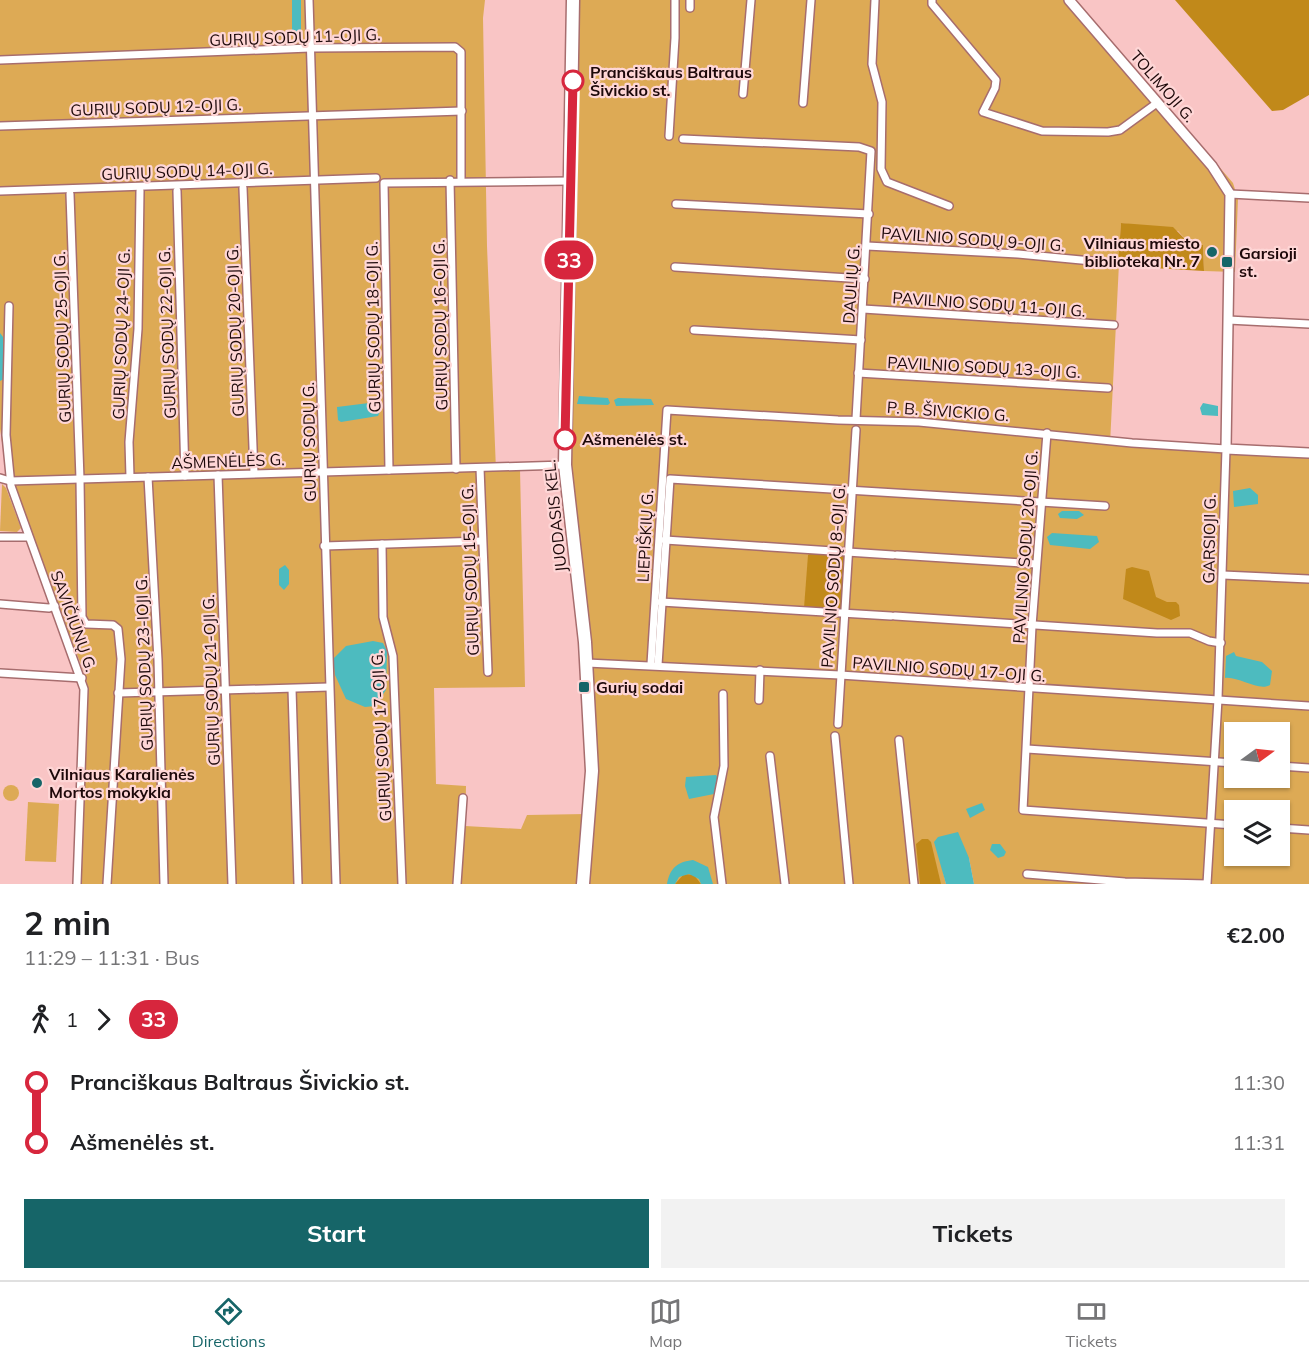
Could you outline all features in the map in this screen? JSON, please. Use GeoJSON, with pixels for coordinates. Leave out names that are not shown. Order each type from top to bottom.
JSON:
{"type":"FeatureCollection","features":[{"type":"Feature","properties":{"kind":"main road","name":"JUODASIS KEL."},"geometry":{"type":"LineString","coordinates":[[573,0],[565,465],[586,663],[592,789],[583,884]]}},
{"type":"Feature","properties":{"kind":"street","name":"GURIŲ SODŲ G."},"geometry":{"type":"LineString","coordinates":[[309,0],[328,687],[336,884]]}},
{"type":"Feature","properties":{"kind":"street"},"geometry":{"type":"LineString","coordinates":[[669,136],[675,0]]}},
{"type":"Feature","properties":{"kind":"street"},"geometry":{"type":"LineString","coordinates":[[743,94],[751,0]]}},
{"type":"Feature","properties":{"kind":"street"},"geometry":{"type":"LineString","coordinates":[[803,103],[811,0]]}},
{"type":"Feature","properties":{"kind":"street"},"geometry":{"type":"LineString","coordinates":[[875,0],[872,64],[883,108],[880,159],[882,177],[887,182],[949,206]]}},
{"type":"Feature","properties":{"kind":"street"},"geometry":{"type":"LineString","coordinates":[[932,0],[932,4],[996,80],[995,88],[983,112],[1042,131],[1108,132],[1120,130],[1157,103]]}},
{"type":"Feature","properties":{"kind":"street","name":"TOLIMOJI G."},"geometry":{"type":"LineString","coordinates":[[1069,0],[1212,166],[1230,194]]}},
{"type":"Feature","properties":{"kind":"street","name":"GURIŲ SODŲ 11-OJI G."},"geometry":{"type":"LineString","coordinates":[[0,60],[310,48],[458,47],[461,52],[461,180]]}},
{"type":"Feature","properties":{"kind":"street","name":"GURIŲ SODŲ 12-OJI G."},"geometry":{"type":"LineString","coordinates":[[0,126],[462,111]]}},
{"type":"Feature","properties":{"kind":"street","name":"DAULIŲ G."},"geometry":{"type":"LineString","coordinates":[[683,139],[858,147],[871,152],[856,420]]}},
{"type":"Feature","properties":{"kind":"street","name":"GURIŲ SODŲ 14-OJI G."},"geometry":{"type":"LineString","coordinates":[[0,191],[376,178]]}},
{"type":"Feature","properties":{"kind":"street"},"geometry":{"type":"LineString","coordinates":[[450,180],[570,181]]}},
{"type":"Feature","properties":{"kind":"street","name":"GURIŲ SODŲ 18-OJI G."},"geometry":{"type":"LineString","coordinates":[[389,470],[384,183],[450,180]]}},
{"type":"Feature","properties":{"kind":"street","name":"GURIŲ SODŲ 16-OJI G."},"geometry":{"type":"LineString","coordinates":[[450,180],[456,469]]}},
{"type":"Feature","properties":{"kind":"street","name":"GURIŲ SODŲ 20-OJI G."},"geometry":{"type":"LineString","coordinates":[[243,188],[254,473]]}},
{"type":"Feature","properties":{"kind":"street","name":"GURIŲ SODŲ 22-OJI G."},"geometry":{"type":"LineString","coordinates":[[177,190],[185,476]]}},
{"type":"Feature","properties":{"kind":"street","name":"GURIŲ SODŲ 24-OJI G."},"geometry":{"type":"LineString","coordinates":[[130,477],[129,442],[138,329],[140,191]]}},
{"type":"Feature","properties":{"kind":"street","name":"GURIŲ SODŲ 25-OJI G."},"geometry":{"type":"LineString","coordinates":[[70,194],[80,479],[82,617],[86,624],[113,625],[118,628],[121,659],[118,693]]}},
{"type":"Feature","properties":{"kind":"street"},"geometry":{"type":"LineString","coordinates":[[1230,194],[1309,198]]}},
{"type":"Feature","properties":{"kind":"street","name":"GARSIOJI G."},"geometry":{"type":"LineString","coordinates":[[1207,884],[1221,643],[1230,194]]}},
{"type":"Feature","properties":{"kind":"street"},"geometry":{"type":"LineString","coordinates":[[676,204],[869,214]]}},
{"type":"Feature","properties":{"kind":"street","name":"PAVILNIO SODŲ 9-OJI G."},"geometry":{"type":"LineString","coordinates":[[867,246],[1018,254],[1113,263]]}},
{"type":"Feature","properties":{"kind":"street"},"geometry":{"type":"LineString","coordinates":[[675,267],[865,279]]}},
{"type":"Feature","properties":{"kind":"street","name":"SAVIČIŪNŲ G."},"geometry":{"type":"LineString","coordinates":[[9,306],[6,435],[10,481],[28,537],[82,678],[85,701],[77,884]]}},
{"type":"Feature","properties":{"kind":"street","name":"PAVILNIO SODŲ 11-OJI G."},"geometry":{"type":"LineString","coordinates":[[863,309],[1114,326]]}},
{"type":"Feature","properties":{"kind":"street"},"geometry":{"type":"LineString","coordinates":[[1228,320],[1309,324]]}},
{"type":"Feature","properties":{"kind":"street"},"geometry":{"type":"LineString","coordinates":[[694,330],[861,340]]}},
{"type":"Feature","properties":{"kind":"street","name":"PAVILNIO SODŲ 13-OJI G."},"geometry":{"type":"LineString","coordinates":[[858,373],[1108,388]]}},
{"type":"Feature","properties":{"kind":"street","name":"P. B. ŠIVICKIO G."},"geometry":{"type":"LineString","coordinates":[[667,410],[919,422],[1132,443],[1226,449]]}},
{"type":"Feature","properties":{"kind":"street","name":"LIEPIŠKIŲ G."},"geometry":{"type":"LineString","coordinates":[[654,664],[667,410]]}},
{"type":"Feature","properties":{"kind":"street","name":"PAVILNIO SODŲ 8-OJI G."},"geometry":{"type":"LineString","coordinates":[[838,724],[856,430]]}},
{"type":"Feature","properties":{"kind":"street","name":"PAVILNIO SODŲ 20-OJI G."},"geometry":{"type":"LineString","coordinates":[[1047,433],[1032,626],[1023,810],[1224,824]]}},
{"type":"Feature","properties":{"kind":"street"},"geometry":{"type":"LineString","coordinates":[[1226,449],[1309,453]]}},
{"type":"Feature","properties":{"kind":"street","name":"AŠMENĖLĖS G."},"geometry":{"type":"LineString","coordinates":[[0,478],[10,481],[565,465]]}},
{"type":"Feature","properties":{"kind":"street","name":"GURIŲ SODŲ 15-OJI G."},"geometry":{"type":"LineString","coordinates":[[480,468],[488,672]]}},
{"type":"Feature","properties":{"kind":"street","name":"GURIŲ SODŲ 21-OJI G."},"geometry":{"type":"LineString","coordinates":[[218,475],[232,884]]}},
{"type":"Feature","properties":{"kind":"street","name":"GURIŲ SODŲ 23-IOJI G."},"geometry":{"type":"LineString","coordinates":[[148,477],[159,692],[164,884]]}},
{"type":"Feature","properties":{"kind":"street"},"geometry":{"type":"LineString","coordinates":[[654,664],[670,479],[1106,506]]}},
{"type":"Feature","properties":{"kind":"street"},"geometry":{"type":"LineString","coordinates":[[0,537],[28,537]]}},
{"type":"Feature","properties":{"kind":"street"},"geometry":{"type":"LineString","coordinates":[[665,540],[1036,564]]}},
{"type":"Feature","properties":{"kind":"street"},"geometry":{"type":"LineString","coordinates":[[324,546],[482,541]]}},
{"type":"Feature","properties":{"kind":"street","name":"GURIŲ SODŲ 17-OJI G."},"geometry":{"type":"LineString","coordinates":[[382,544],[382,617],[393,656],[402,884]]}},
{"type":"Feature","properties":{"kind":"street"},"geometry":{"type":"LineString","coordinates":[[1223,575],[1309,579]]}},
{"type":"Feature","properties":{"kind":"street"},"geometry":{"type":"LineString","coordinates":[[661,602],[1032,626],[1191,633],[1209,641],[1221,643]]}},
{"type":"Feature","properties":{"kind":"street"},"geometry":{"type":"LineString","coordinates":[[0,604],[49,608],[55,606]]}},
{"type":"Feature","properties":{"kind":"street","name":"PAVILNIO SODŲ 17-OJI G."},"geometry":{"type":"LineString","coordinates":[[586,663],[760,670],[1309,706]]}},
{"type":"Feature","properties":{"kind":"street"},"geometry":{"type":"LineString","coordinates":[[759,700],[760,670]]}},
{"type":"Feature","properties":{"kind":"street"},"geometry":{"type":"LineString","coordinates":[[0,673],[82,678]]}},
{"type":"Feature","properties":{"kind":"street"},"geometry":{"type":"LineString","coordinates":[[107,884],[118,693],[328,687]]}},
{"type":"Feature","properties":{"kind":"street"},"geometry":{"type":"LineString","coordinates":[[292,688],[298,884]]}},
{"type":"Feature","properties":{"kind":"street"},"geometry":{"type":"LineString","coordinates":[[722,884],[714,817],[724,766],[723,694]]}},
{"type":"Feature","properties":{"kind":"street"},"geometry":{"type":"LineString","coordinates":[[835,736],[849,884]]}},
{"type":"Feature","properties":{"kind":"street"},"geometry":{"type":"LineString","coordinates":[[899,740],[914,884]]}},
{"type":"Feature","properties":{"kind":"street"},"geometry":{"type":"LineString","coordinates":[[1026,749],[1224,762]]}},
{"type":"Feature","properties":{"kind":"street"},"geometry":{"type":"LineString","coordinates":[[770,756],[785,884]]}},
{"type":"Feature","properties":{"kind":"street"},"geometry":{"type":"LineString","coordinates":[[1290,767],[1309,768]]}},
{"type":"Feature","properties":{"kind":"street"},"geometry":{"type":"LineString","coordinates":[[457,884],[463,798]]}},
{"type":"Feature","properties":{"kind":"street"},"geometry":{"type":"LineString","coordinates":[[1290,829],[1309,830]]}},
{"type":"Feature","properties":{"kind":"street"},"geometry":{"type":"LineString","coordinates":[[1027,874],[1125,882],[1207,884]]}},
{"type":"Feature","properties":{"kind":"shaded area"},"geometry":{"type":"Polygon","coordinates":[[[0,0],[485,0],[483,18],[487,246],[496,470],[520,470],[525,687],[434,688],[436,784],[466,786],[465,826],[521,829],[527,815],[586,814],[580,884],[79,884],[88,689],[85,675],[7,475],[0,429],[0,0]]]}},
{"type":"Feature","properties":{"kind":"shaded area"},"geometry":{"type":"Polygon","coordinates":[[[576,0],[1076,0],[1233,183],[1238,199],[1235,272],[1204,271],[1203,245],[1186,240],[1178,231],[1121,223],[1110,444],[1309,458],[1309,884],[974,884],[969,858],[943,872],[946,884],[588,884],[597,786],[593,670],[568,456],[576,0]]]}},
{"type":"Feature","properties":{"kind":"shaded area"},"geometry":{"type":"Polygon","coordinates":[[[1175,0],[1309,0],[1309,95],[1283,110],[1272,111],[1175,0]]]}},
{"type":"Feature","properties":{"kind":"shaded area"},"geometry":{"type":"Polygon","coordinates":[[[1121,223],[1173,227],[1186,240],[1203,245],[1204,271],[1118,266],[1121,223]]]}},
{"type":"Feature","properties":{"kind":"shaded area"},"geometry":{"type":"Polygon","coordinates":[[[2,484],[6,488],[21,528],[17,532],[0,531],[2,484]]]}},
{"type":"Feature","properties":{"kind":"shaded area"},"geometry":{"type":"Polygon","coordinates":[[[811,553],[845,555],[841,609],[804,608],[808,555],[811,553]]]}},
{"type":"Feature","properties":{"kind":"shaded area"},"geometry":{"type":"Polygon","coordinates":[[[1132,567],[1149,571],[1156,597],[1167,602],[1176,602],[1179,605],[1180,616],[1171,620],[1123,599],[1126,569],[1132,567]]]}},
{"type":"Feature","properties":{"kind":"shaded area"},"geometry":{"type":"Polygon","coordinates":[[[11,785],[19,793],[11,801],[3,793],[11,785]]]}},
{"type":"Feature","properties":{"kind":"shaded area"},"geometry":{"type":"Polygon","coordinates":[[[28,802],[59,804],[56,862],[25,861],[28,802]]]}},
{"type":"Feature","properties":{"kind":"shaded area"},"geometry":{"type":"Polygon","coordinates":[[[922,839],[928,839],[931,842],[941,884],[920,884],[916,844],[922,839]]]}},
{"type":"Feature","properties":{"kind":"shaded area"},"geometry":{"type":"Polygon","coordinates":[[[684,874],[694,875],[701,884],[675,884],[684,874]]]}},
{"type":"Feature","properties":{"kind":"water"},"geometry":{"type":"Polygon","coordinates":[[[292,0],[301,0],[301,34],[298,37],[292,34],[292,0]]]}},
{"type":"Feature","properties":{"kind":"water"},"geometry":{"type":"Polygon","coordinates":[[[0,333],[3,337],[4,379],[0,381],[0,333]]]}},
{"type":"Feature","properties":{"kind":"water"},"geometry":{"type":"Polygon","coordinates":[[[579,396],[608,398],[610,403],[608,405],[577,404],[579,396]]]}},
{"type":"Feature","properties":{"kind":"water"},"geometry":{"type":"Polygon","coordinates":[[[618,398],[651,399],[654,405],[616,406],[614,400],[618,398]]]}},
{"type":"Feature","properties":{"kind":"water"},"geometry":{"type":"Polygon","coordinates":[[[377,402],[382,407],[378,416],[341,422],[338,420],[337,407],[377,402]]]}},
{"type":"Feature","properties":{"kind":"water"},"geometry":{"type":"Polygon","coordinates":[[[1203,403],[1218,406],[1218,416],[1202,415],[1200,408],[1203,403]]]}},
{"type":"Feature","properties":{"kind":"water"},"geometry":{"type":"Polygon","coordinates":[[[1250,488],[1258,495],[1258,504],[1234,507],[1233,491],[1250,488]]]}},
{"type":"Feature","properties":{"kind":"water"},"geometry":{"type":"Polygon","coordinates":[[[1062,511],[1079,511],[1084,515],[1077,519],[1060,518],[1058,514],[1062,511]]]}},
{"type":"Feature","properties":{"kind":"water"},"geometry":{"type":"Polygon","coordinates":[[[1052,533],[1097,536],[1099,542],[1090,549],[1050,545],[1047,537],[1052,533]]]}},
{"type":"Feature","properties":{"kind":"water"},"geometry":{"type":"Polygon","coordinates":[[[285,565],[289,570],[289,584],[284,590],[279,585],[279,569],[285,565]]]}},
{"type":"Feature","properties":{"kind":"water"},"geometry":{"type":"Polygon","coordinates":[[[373,641],[383,643],[387,651],[386,690],[375,706],[365,707],[346,699],[335,675],[333,659],[346,646],[373,641]]]}},
{"type":"Feature","properties":{"kind":"water"},"geometry":{"type":"Polygon","coordinates":[[[1234,652],[1236,656],[1262,662],[1272,671],[1270,685],[1260,687],[1225,678],[1226,656],[1234,652]]]}},
{"type":"Feature","properties":{"kind":"water"},"geometry":{"type":"Polygon","coordinates":[[[716,775],[718,778],[714,794],[689,799],[685,786],[686,777],[716,775]]]}},
{"type":"Feature","properties":{"kind":"water"},"geometry":{"type":"Polygon","coordinates":[[[982,803],[985,810],[970,818],[966,809],[982,803]]]}},
{"type":"Feature","properties":{"kind":"water"},"geometry":{"type":"Polygon","coordinates":[[[958,832],[969,858],[974,884],[946,884],[934,842],[938,837],[958,832]]]}},
{"type":"Feature","properties":{"kind":"water"},"geometry":{"type":"Polygon","coordinates":[[[992,844],[1000,844],[1006,852],[1004,856],[998,858],[990,850],[992,844]]]}},
{"type":"Feature","properties":{"kind":"water"},"geometry":{"type":"Polygon","coordinates":[[[693,860],[708,867],[713,884],[701,884],[699,879],[689,874],[679,877],[675,884],[667,884],[675,867],[693,860]]]}},
{"type":"Feature","properties":{"kind":"bus line","name":"33"},"geometry":{"type":"LineString","coordinates":[[565,439],[573,81]]}},
{"type":"Feature","properties":{"kind":"place","name":"Pranciškaus Baltraus Šivickio st."},"geometry":{"type":"Point","coordinates":[573,81]}},
{"type":"Feature","properties":{"kind":"place","name":"Vilniaus miesto biblioteka Nr. 7"},"geometry":{"type":"Point","coordinates":[1212,252]}},
{"type":"Feature","properties":{"kind":"place","name":"Garsioji st."},"geometry":{"type":"Point","coordinates":[1227,262]}},
{"type":"Feature","properties":{"kind":"place","name":"Ašmenėlės st."},"geometry":{"type":"Point","coordinates":[565,439]}},
{"type":"Feature","properties":{"kind":"place","name":"Gurių sodai"},"geometry":{"type":"Point","coordinates":[584,687]}},
{"type":"Feature","properties":{"kind":"place","name":"Vilniaus Karalienės Mortos mokykla"},"geometry":{"type":"Point","coordinates":[37,783]}}]}
